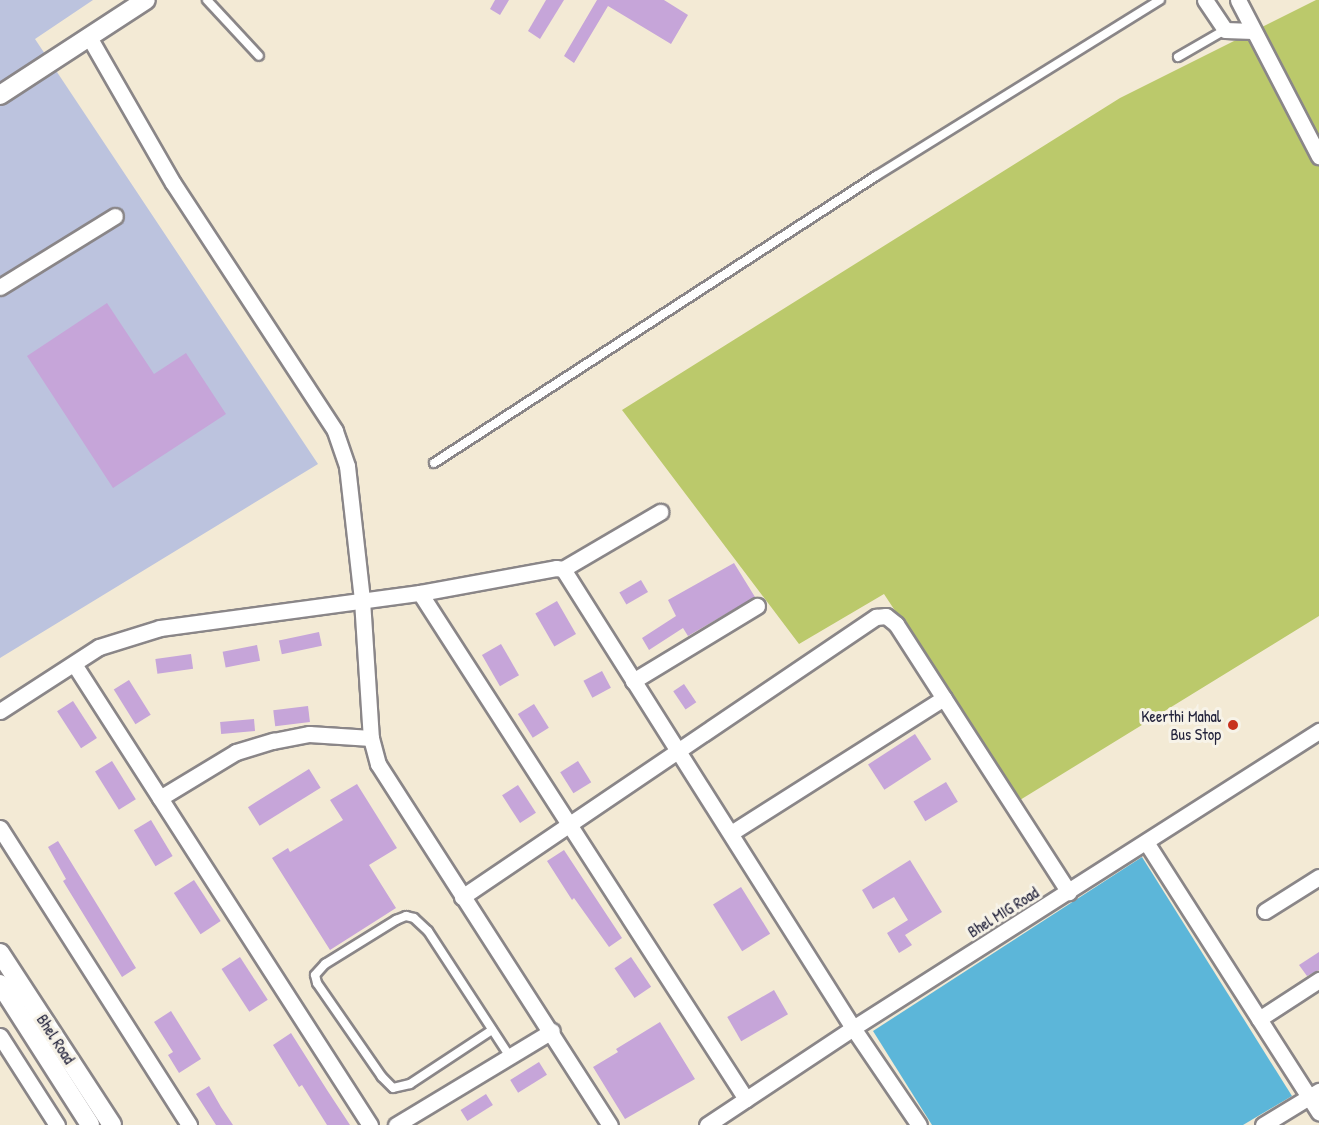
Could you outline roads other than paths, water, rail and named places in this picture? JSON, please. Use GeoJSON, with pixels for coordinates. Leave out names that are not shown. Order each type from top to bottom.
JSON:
{"type":"FeatureCollection","features":[{"type":"Feature","properties":{"kind":"street"},"geometry":{"type":"LineString","coordinates":[[0,95],[146,0]]}},
{"type":"Feature","properties":{"kind":"street"},"geometry":{"type":"LineString","coordinates":[[1205,0],[1225,30],[1253,32]]}},
{"type":"Feature","properties":{"kind":"street"},"geometry":{"type":"LineString","coordinates":[[1238,0],[1319,156]]}},
{"type":"Feature","properties":{"kind":"street"},"geometry":{"type":"LineString","coordinates":[[88,38],[173,183],[335,431],[347,466],[362,600],[370,738],[378,764],[462,897],[552,1031],[610,1125]]}},
{"type":"Feature","properties":{"kind":"street"},"geometry":{"type":"LineString","coordinates":[[0,287],[115,216]]}},
{"type":"Feature","properties":{"kind":"street"},"geometry":{"type":"LineString","coordinates":[[0,711],[99,647],[160,628],[420,593],[556,568],[563,569],[660,512]]}},
{"type":"Feature","properties":{"kind":"street"},"geometry":{"type":"LineString","coordinates":[[563,569],[853,1028],[919,1125]]}},
{"type":"Feature","properties":{"kind":"street"},"geometry":{"type":"LineString","coordinates":[[420,593],[746,1099]]}},
{"type":"Feature","properties":{"kind":"street"},"geometry":{"type":"LineString","coordinates":[[633,681],[757,606]]}},
{"type":"Feature","properties":{"kind":"street"},"geometry":{"type":"LineString","coordinates":[[462,897],[876,617],[886,616],[896,624],[1069,892]]}},
{"type":"Feature","properties":{"kind":"street"},"geometry":{"type":"LineString","coordinates":[[74,664],[370,1125]]}},
{"type":"Feature","properties":{"kind":"street"},"geometry":{"type":"LineString","coordinates":[[731,833],[944,698]]}},
{"type":"Feature","properties":{"kind":"street","name":"Bhel MIG Road"},"geometry":{"type":"LineString","coordinates":[[707,1125],[853,1028],[1319,731]]}},
{"type":"Feature","properties":{"kind":"street"},"geometry":{"type":"LineString","coordinates":[[160,798],[236,752],[273,741],[309,734],[370,738]]}},
{"type":"Feature","properties":{"kind":"street"},"geometry":{"type":"LineString","coordinates":[[0,828],[189,1125]]}},
{"type":"Feature","properties":{"kind":"street"},"geometry":{"type":"LineString","coordinates":[[1146,842],[1259,1019],[1314,1094],[1319,1112]]}},
{"type":"Feature","properties":{"kind":"street"},"geometry":{"type":"LineString","coordinates":[[1264,911],[1319,877]]}},
{"type":"Feature","properties":{"kind":"street","name":"Bhel Road"},"geometry":{"type":"LineString","coordinates":[[0,953],[112,1125]]}},
{"type":"Feature","properties":{"kind":"street"},"geometry":{"type":"LineString","coordinates":[[1259,1019],[1319,980]]}},
{"type":"Feature","properties":{"kind":"street","name":"Bhel Road"},"geometry":{"type":"LineString","coordinates":[[0,984],[90,1125]]}},
{"type":"Feature","properties":{"kind":"street"},"geometry":{"type":"LineString","coordinates":[[396,1125],[552,1031]]}},
{"type":"Feature","properties":{"kind":"street"},"geometry":{"type":"LineString","coordinates":[[0,1036],[57,1125]]}},
{"type":"Feature","properties":{"kind":"street"},"geometry":{"type":"LineString","coordinates":[[1263,1125],[1314,1094]]}},
{"type":"Feature","properties":{"kind":"lane"},"geometry":{"type":"LineString","coordinates":[[207,0],[259,56]]}},
{"type":"Feature","properties":{"kind":"lane"},"geometry":{"type":"LineString","coordinates":[[434,464],[876,177],[1160,0]]}},
{"type":"Feature","properties":{"kind":"lane"},"geometry":{"type":"LineString","coordinates":[[1178,57],[1225,30]]}},
{"type":"Feature","properties":{"kind":"lane"},"geometry":{"type":"LineString","coordinates":[[492,1030],[410,1084],[393,1088],[382,1077],[323,992],[315,975],[325,964],[396,920],[406,916],[414,918],[428,931],[510,1057]]}},
{"type":"Feature","properties":{"kind":"water"},"geometry":{"type":"Polygon","coordinates":[[[1142,857],[1292,1096],[1243,1125],[932,1125],[873,1031],[1142,857]]]}},
{"type":"Feature","properties":{"kind":"place","name":"Keerthi Mahal Bus Stop"},"geometry":{"type":"Point","coordinates":[1233,725]}}]}
